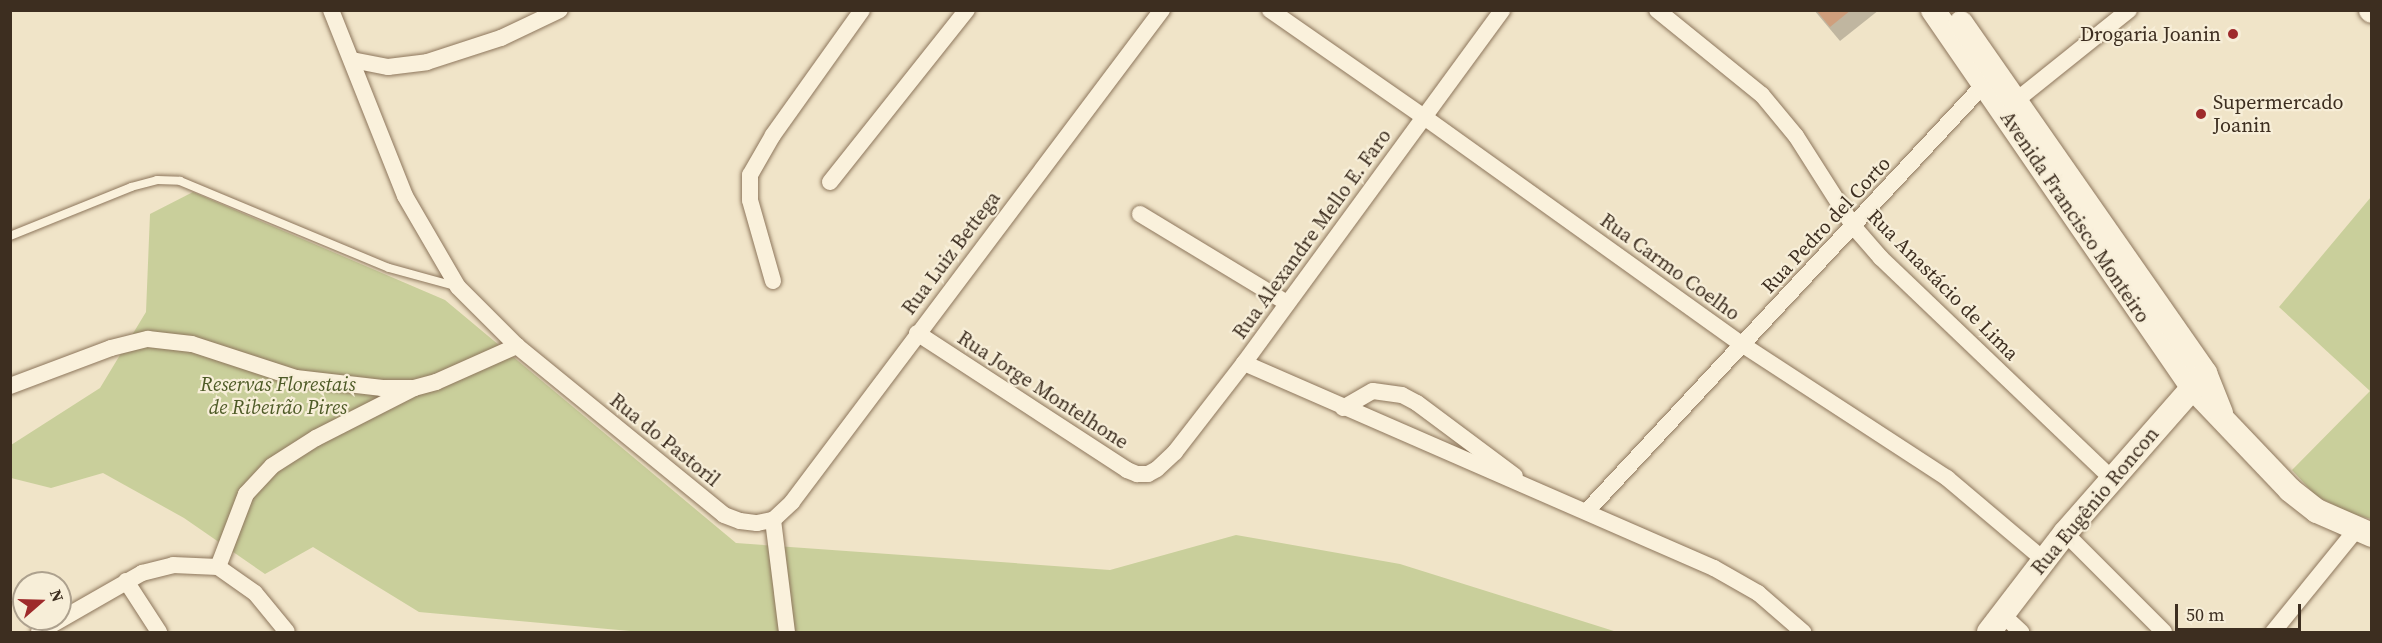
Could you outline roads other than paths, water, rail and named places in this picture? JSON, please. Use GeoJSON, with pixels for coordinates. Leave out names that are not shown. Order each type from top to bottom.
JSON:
{"type":"FeatureCollection","features":[{"type":"Feature","properties":{"kind":"main road","name":"Avenida Francisco Monteiro"},"geometry":{"type":"LineString","coordinates":[[1933,10],[1990,78]]}},
{"type":"Feature","properties":{"kind":"main road","name":"Avenida Francisco Monteiro"},"geometry":{"type":"LineString","coordinates":[[1953,10],[1990,78],[2223,418],[2290,490],[2317,511],[2364,532]]}},
{"type":"Feature","properties":{"kind":"main road","name":"Rua Eugênio Roncon"},"geometry":{"type":"LineString","coordinates":[[1996,624],[2065,533],[2198,380]]}},
{"type":"Feature","properties":{"kind":"street","name":"Rua do Pastoril"},"geometry":{"type":"LineString","coordinates":[[331,10],[405,196],[458,287],[517,346],[724,515],[740,521],[773,520]]}},
{"type":"Feature","properties":{"kind":"street"},"geometry":{"type":"LineString","coordinates":[[352,60],[388,67],[426,62],[501,38],[560,10]]}},
{"type":"Feature","properties":{"kind":"street"},"geometry":{"type":"LineString","coordinates":[[773,281],[750,200],[750,175],[773,135],[862,10]]}},
{"type":"Feature","properties":{"kind":"street"},"geometry":{"type":"LineString","coordinates":[[830,182],[968,10]]}},
{"type":"Feature","properties":{"kind":"street","name":"Rua Luiz Bettega"},"geometry":{"type":"LineString","coordinates":[[773,520],[792,502],[1162,10]]}},
{"type":"Feature","properties":{"kind":"street","name":"Rua Carmo Coelho"},"geometry":{"type":"LineString","coordinates":[[1270,10],[1743,345],[1947,478],[2044,560]]}},
{"type":"Feature","properties":{"kind":"street","name":"Rua Alexandre Mello E. Faro"},"geometry":{"type":"LineString","coordinates":[[1148,474],[1165,464],[1244,363],[1502,10]]}},
{"type":"Feature","properties":{"kind":"street","name":"Rua Anastácio de Lima"},"geometry":{"type":"LineString","coordinates":[[1657,10],[1744,79],[1778,111],[1854,227],[1881,258],[2111,478]]}},
{"type":"Feature","properties":{"kind":"street"},"geometry":{"type":"LineString","coordinates":[[2009,106],[2129,10]]}},
{"type":"Feature","properties":{"kind":"street","name":"Rua Pedro del Corto"},"geometry":{"type":"LineString","coordinates":[[1587,511],[1854,227],[1990,78]]}},
{"type":"Feature","properties":{"kind":"street"},"geometry":{"type":"LineString","coordinates":[[1140,214],[1287,303]]}},
{"type":"Feature","properties":{"kind":"street","name":"Rua Jorge Montelhone"},"geometry":{"type":"LineString","coordinates":[[917,333],[1127,470],[1137,474],[1148,474]]}},
{"type":"Feature","properties":{"kind":"street"},"geometry":{"type":"LineString","coordinates":[[10,386],[111,348],[148,339],[192,344],[296,378],[382,388],[414,388]]}},
{"type":"Feature","properties":{"kind":"street"},"geometry":{"type":"LineString","coordinates":[[218,567],[246,494],[272,466],[316,438],[414,388],[436,382],[517,346]]}},
{"type":"Feature","properties":{"kind":"street"},"geometry":{"type":"LineString","coordinates":[[1244,363],[1470,464],[1587,511],[1738,580],[1773,604],[1803,633]]}},
{"type":"Feature","properties":{"kind":"street"},"geometry":{"type":"LineString","coordinates":[[1343,408],[1373,391],[1402,395],[1496,460],[1527,486]]}},
{"type":"Feature","properties":{"kind":"street"},"geometry":{"type":"LineString","coordinates":[[773,520],[787,633]]}},
{"type":"Feature","properties":{"kind":"street"},"geometry":{"type":"LineString","coordinates":[[2274,633],[2364,532]]}},
{"type":"Feature","properties":{"kind":"street"},"geometry":{"type":"LineString","coordinates":[[2065,533],[2164,633]]}},
{"type":"Feature","properties":{"kind":"street"},"geometry":{"type":"LineString","coordinates":[[39,633],[126,581],[155,567],[173,565],[218,567],[255,593],[287,633]]}},
{"type":"Feature","properties":{"kind":"street"},"geometry":{"type":"LineString","coordinates":[[126,581],[159,633]]}},
{"type":"Feature","properties":{"kind":"street"},"geometry":{"type":"LineString","coordinates":[[1996,624],[2021,633]]}},
{"type":"Feature","properties":{"kind":"lane","name":"Rua do Pastoril"},"geometry":{"type":"LineString","coordinates":[[10,236],[131,187],[157,180],[180,181],[389,268],[458,287]]}},
{"type":"Feature","properties":{"kind":"place","name":"Drogaria Joanin"},"geometry":{"type":"Point","coordinates":[2233,34]}},
{"type":"Feature","properties":{"kind":"place","name":"Supermercado Joanin"},"geometry":{"type":"Point","coordinates":[2201,114]}},
{"type":"Feature","properties":{"kind":"park label","name":"Reservas Florestais de Ribeirão Pires"},"geometry":{"type":"Point","coordinates":[278,396]}}]}
